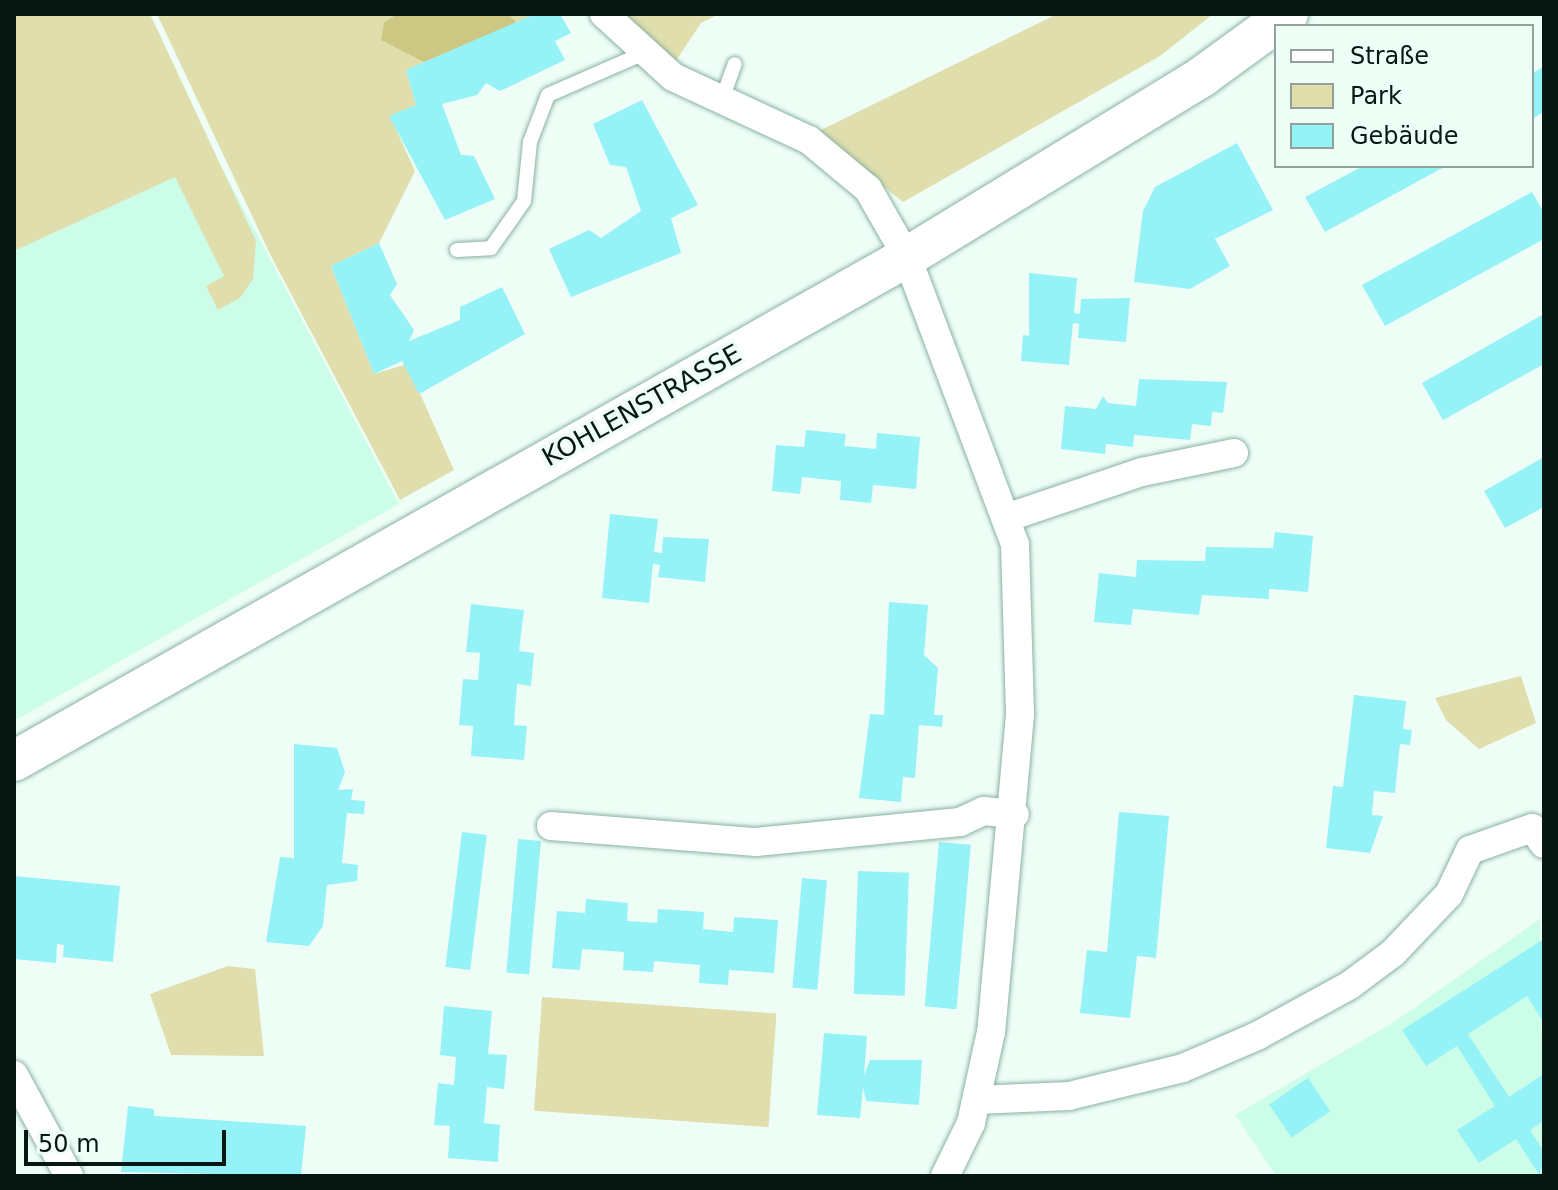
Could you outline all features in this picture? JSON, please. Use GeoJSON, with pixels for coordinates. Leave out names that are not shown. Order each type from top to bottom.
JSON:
{"type":"FeatureCollection","features":[{"type":"Feature","properties":{"kind":"main road","name":"KOHLENSTRASSE"},"geometry":{"type":"LineString","coordinates":[[14,761],[907,257],[1203,76],[1273,20]]}},
{"type":"Feature","properties":{"kind":"street"},"geometry":{"type":"LineString","coordinates":[[604,14],[642,54],[842,163],[868,189],[907,257],[1006,518],[1022,641],[1015,814],[977,1100],[945,1176]]}},
{"type":"Feature","properties":{"kind":"street"},"geometry":{"type":"LineString","coordinates":[[1006,518],[1142,472],[1234,453]]}},
{"type":"Feature","properties":{"kind":"street"},"geometry":{"type":"LineString","coordinates":[[551,826],[756,842],[960,822],[984,811],[1015,814]]}},
{"type":"Feature","properties":{"kind":"street"},"geometry":{"type":"LineString","coordinates":[[977,1100],[1069,1096],[1183,1068],[1257,1036],[1350,985],[1393,953],[1449,894],[1470,850],[1532,828],[1544,844]]}},
{"type":"Feature","properties":{"kind":"street"},"geometry":{"type":"LineString","coordinates":[[14,1075],[69,1176]]}},
{"type":"Feature","properties":{"kind":"lane"},"geometry":{"type":"LineString","coordinates":[[457,250],[491,248],[524,201],[530,142],[548,95],[642,54]]}},
{"type":"Feature","properties":{"kind":"lane"},"geometry":{"type":"LineString","coordinates":[[722,99],[735,64]]}},
{"type":"Feature","properties":{"kind":"shaded area"},"geometry":{"type":"Polygon","coordinates":[[[14,14],[141,14],[399,504],[14,721],[14,14]]]}},
{"type":"Feature","properties":{"kind":"shaded area"},"geometry":{"type":"Polygon","coordinates":[[[397,14],[508,14],[517,23],[424,62],[381,40],[384,23],[397,14]]]}},
{"type":"Feature","properties":{"kind":"shaded area"},"geometry":{"type":"Polygon","coordinates":[[[1540,919],[1544,1176],[1276,1176],[1235,1115],[1394,1022],[1540,919]]]}},
{"type":"Feature","properties":{"kind":"green space"},"geometry":{"type":"Polygon","coordinates":[[[14,14],[150,14],[256,241],[253,279],[240,298],[218,310],[206,286],[224,276],[175,177],[14,251],[14,14]]]}},
{"type":"Feature","properties":{"kind":"green space"},"geometry":{"type":"Polygon","coordinates":[[[157,14],[535,14],[406,70],[416,105],[390,116],[415,171],[379,243],[331,266],[374,374],[407,364],[454,470],[400,500],[270,254],[157,14]]]}},
{"type":"Feature","properties":{"kind":"green space"},"geometry":{"type":"Polygon","coordinates":[[[622,14],[719,14],[701,23],[675,62],[622,14]]]}},
{"type":"Feature","properties":{"kind":"green space"},"geometry":{"type":"Polygon","coordinates":[[[1057,14],[1213,14],[1160,56],[903,202],[817,132],[1057,14]]]}},
{"type":"Feature","properties":{"kind":"green space"},"geometry":{"type":"Polygon","coordinates":[[[1521,676],[1536,723],[1479,749],[1446,720],[1435,698],[1521,676]]]}},
{"type":"Feature","properties":{"kind":"green space"},"geometry":{"type":"Polygon","coordinates":[[[228,966],[255,969],[264,1056],[171,1055],[150,994],[228,966]]]}},
{"type":"Feature","properties":{"kind":"green space"},"geometry":{"type":"Polygon","coordinates":[[[542,997],[776,1013],[768,1127],[534,1111],[542,997]]]}},
{"type":"Feature","properties":{"kind":"building"},"geometry":{"type":"Polygon","coordinates":[[[535,14],[560,14],[571,33],[555,41],[565,60],[500,91],[486,83],[477,95],[442,104],[461,155],[474,156],[495,199],[445,220],[389,116],[416,105],[406,70],[535,14]]]}},
{"type":"Feature","properties":{"kind":"building"},"geometry":{"type":"Polygon","coordinates":[[[1544,67],[1544,112],[1534,118],[1534,72],[1544,67]]]}},
{"type":"Feature","properties":{"kind":"building"},"geometry":{"type":"Polygon","coordinates":[[[642,100],[698,205],[671,218],[681,253],[571,297],[549,249],[589,230],[601,238],[641,211],[626,167],[610,165],[593,124],[642,100]]]}},
{"type":"Feature","properties":{"kind":"building"},"geometry":{"type":"Polygon","coordinates":[[[1237,143],[1273,210],[1215,239],[1230,266],[1190,289],[1134,282],[1143,211],[1155,187],[1237,143]]]}},
{"type":"Feature","properties":{"kind":"building"},"geometry":{"type":"Polygon","coordinates":[[[1359,168],[1442,168],[1325,232],[1305,197],[1359,168]]]}},
{"type":"Feature","properties":{"kind":"building"},"geometry":{"type":"Polygon","coordinates":[[[1532,192],[1544,213],[1544,239],[1385,326],[1362,285],[1532,192]]]}},
{"type":"Feature","properties":{"kind":"building"},"geometry":{"type":"Polygon","coordinates":[[[379,243],[397,284],[390,295],[414,330],[409,341],[460,320],[460,307],[502,287],[525,334],[419,394],[402,361],[374,374],[331,266],[379,243]]]}},
{"type":"Feature","properties":{"kind":"building"},"geometry":{"type":"Polygon","coordinates":[[[1029,273],[1077,278],[1074,313],[1080,314],[1081,299],[1130,298],[1126,342],[1078,338],[1079,324],[1073,323],[1069,365],[1021,361],[1023,335],[1029,336],[1029,273]]]}},
{"type":"Feature","properties":{"kind":"building"},"geometry":{"type":"Polygon","coordinates":[[[1544,314],[1544,364],[1443,420],[1422,383],[1544,314]]]}},
{"type":"Feature","properties":{"kind":"building"},"geometry":{"type":"Polygon","coordinates":[[[1139,379],[1227,382],[1223,413],[1212,412],[1211,426],[1192,424],[1190,440],[1134,435],[1133,447],[1106,444],[1105,454],[1061,449],[1065,406],[1096,409],[1103,396],[1108,403],[1136,406],[1139,379]]]}},
{"type":"Feature","properties":{"kind":"building"},"geometry":{"type":"Polygon","coordinates":[[[806,430],[846,434],[844,446],[876,449],[877,433],[920,437],[916,489],[873,485],[871,503],[840,500],[841,481],[802,477],[800,494],[772,491],[776,445],[804,447],[806,430]]]}},
{"type":"Feature","properties":{"kind":"building"},"geometry":{"type":"Polygon","coordinates":[[[1544,457],[1544,507],[1505,528],[1484,491],[1544,457]]]}},
{"type":"Feature","properties":{"kind":"building"},"geometry":{"type":"Polygon","coordinates":[[[610,514],[658,519],[654,552],[662,553],[663,537],[709,539],[705,582],[658,577],[660,565],[653,564],[649,603],[602,598],[610,514]]]}},
{"type":"Feature","properties":{"kind":"building"},"geometry":{"type":"Polygon","coordinates":[[[1275,532],[1313,536],[1308,592],[1269,589],[1269,599],[1202,595],[1199,615],[1133,609],[1131,625],[1094,622],[1099,573],[1136,577],[1137,560],[1205,561],[1206,547],[1273,548],[1275,532]]]}},
{"type":"Feature","properties":{"kind":"building"},"geometry":{"type":"Polygon","coordinates":[[[889,602],[928,605],[924,655],[938,668],[934,715],[943,715],[942,727],[919,725],[915,778],[903,777],[901,802],[859,798],[870,714],[884,715],[889,602]]]}},
{"type":"Feature","properties":{"kind":"building"},"geometry":{"type":"Polygon","coordinates":[[[471,604],[524,610],[519,651],[534,653],[531,686],[517,684],[514,725],[527,726],[524,760],[471,756],[473,726],[459,725],[463,679],[478,680],[480,653],[466,652],[471,604]]]}},
{"type":"Feature","properties":{"kind":"building"},"geometry":{"type":"Polygon","coordinates":[[[1354,695],[1406,701],[1403,729],[1412,730],[1410,745],[1400,744],[1395,793],[1374,791],[1372,815],[1383,816],[1370,853],[1326,848],[1333,786],[1343,787],[1354,695]]]}},
{"type":"Feature","properties":{"kind":"building"},"geometry":{"type":"Polygon","coordinates":[[[294,744],[337,748],[345,772],[338,790],[353,789],[351,800],[365,801],[364,814],[347,813],[342,863],[358,865],[357,881],[327,885],[323,926],[309,946],[266,942],[280,857],[294,858],[294,744]]]}},
{"type":"Feature","properties":{"kind":"building"},"geometry":{"type":"Polygon","coordinates":[[[1119,812],[1169,816],[1156,958],[1137,956],[1130,1018],[1080,1013],[1087,950],[1107,952],[1119,812]]]}},
{"type":"Feature","properties":{"kind":"building"},"geometry":{"type":"Polygon","coordinates":[[[462,832],[487,835],[470,970],[445,967],[462,832]]]}},
{"type":"Feature","properties":{"kind":"building"},"geometry":{"type":"Polygon","coordinates":[[[518,839],[541,841],[529,974],[506,972],[518,839]]]}},
{"type":"Feature","properties":{"kind":"building"},"geometry":{"type":"Polygon","coordinates":[[[939,842],[971,845],[956,1009],[925,1006],[939,842]]]}},
{"type":"Feature","properties":{"kind":"building"},"geometry":{"type":"Polygon","coordinates":[[[858,871],[909,873],[905,996],[854,994],[858,871]]]}},
{"type":"Feature","properties":{"kind":"building"},"geometry":{"type":"Polygon","coordinates":[[[14,876],[120,886],[113,962],[63,957],[64,945],[57,944],[56,963],[14,959],[14,876]]]}},
{"type":"Feature","properties":{"kind":"building"},"geometry":{"type":"Polygon","coordinates":[[[802,878],[827,880],[817,990],[792,988],[802,878]]]}},
{"type":"Feature","properties":{"kind":"building"},"geometry":{"type":"Polygon","coordinates":[[[586,899],[628,903],[627,921],[657,923],[658,909],[704,912],[703,929],[733,932],[734,917],[778,920],[774,973],[729,970],[728,985],[699,983],[700,965],[654,961],[653,972],[623,970],[624,952],[582,949],[580,970],[552,968],[557,911],[585,913],[586,899]]]}},
{"type":"Feature","properties":{"kind":"building"},"geometry":{"type":"Polygon","coordinates":[[[1544,939],[1544,1023],[1527,996],[1468,1034],[1509,1097],[1544,1074],[1544,1121],[1530,1130],[1544,1152],[1540,1176],[1516,1139],[1479,1163],[1457,1130],[1495,1106],[1457,1046],[1426,1066],[1402,1030],[1544,939]]]}},
{"type":"Feature","properties":{"kind":"building"},"geometry":{"type":"Polygon","coordinates":[[[444,1006],[492,1011],[488,1054],[507,1055],[504,1089],[487,1087],[484,1123],[500,1125],[498,1162],[448,1158],[450,1126],[434,1125],[438,1083],[454,1085],[456,1057],[440,1055],[444,1006]]]}},
{"type":"Feature","properties":{"kind":"building"},"geometry":{"type":"Polygon","coordinates":[[[824,1033],[867,1036],[864,1075],[870,1060],[922,1060],[919,1105],[866,1101],[863,1087],[860,1118],[817,1115],[824,1033]]]}},
{"type":"Feature","properties":{"kind":"building"},"geometry":{"type":"Polygon","coordinates":[[[1308,1078],[1330,1111],[1291,1137],[1269,1104],[1308,1078]]]}},
{"type":"Feature","properties":{"kind":"building"},"geometry":{"type":"Polygon","coordinates":[[[128,1106],[154,1109],[154,1116],[306,1126],[301,1176],[121,1172],[128,1106]]]}}]}
